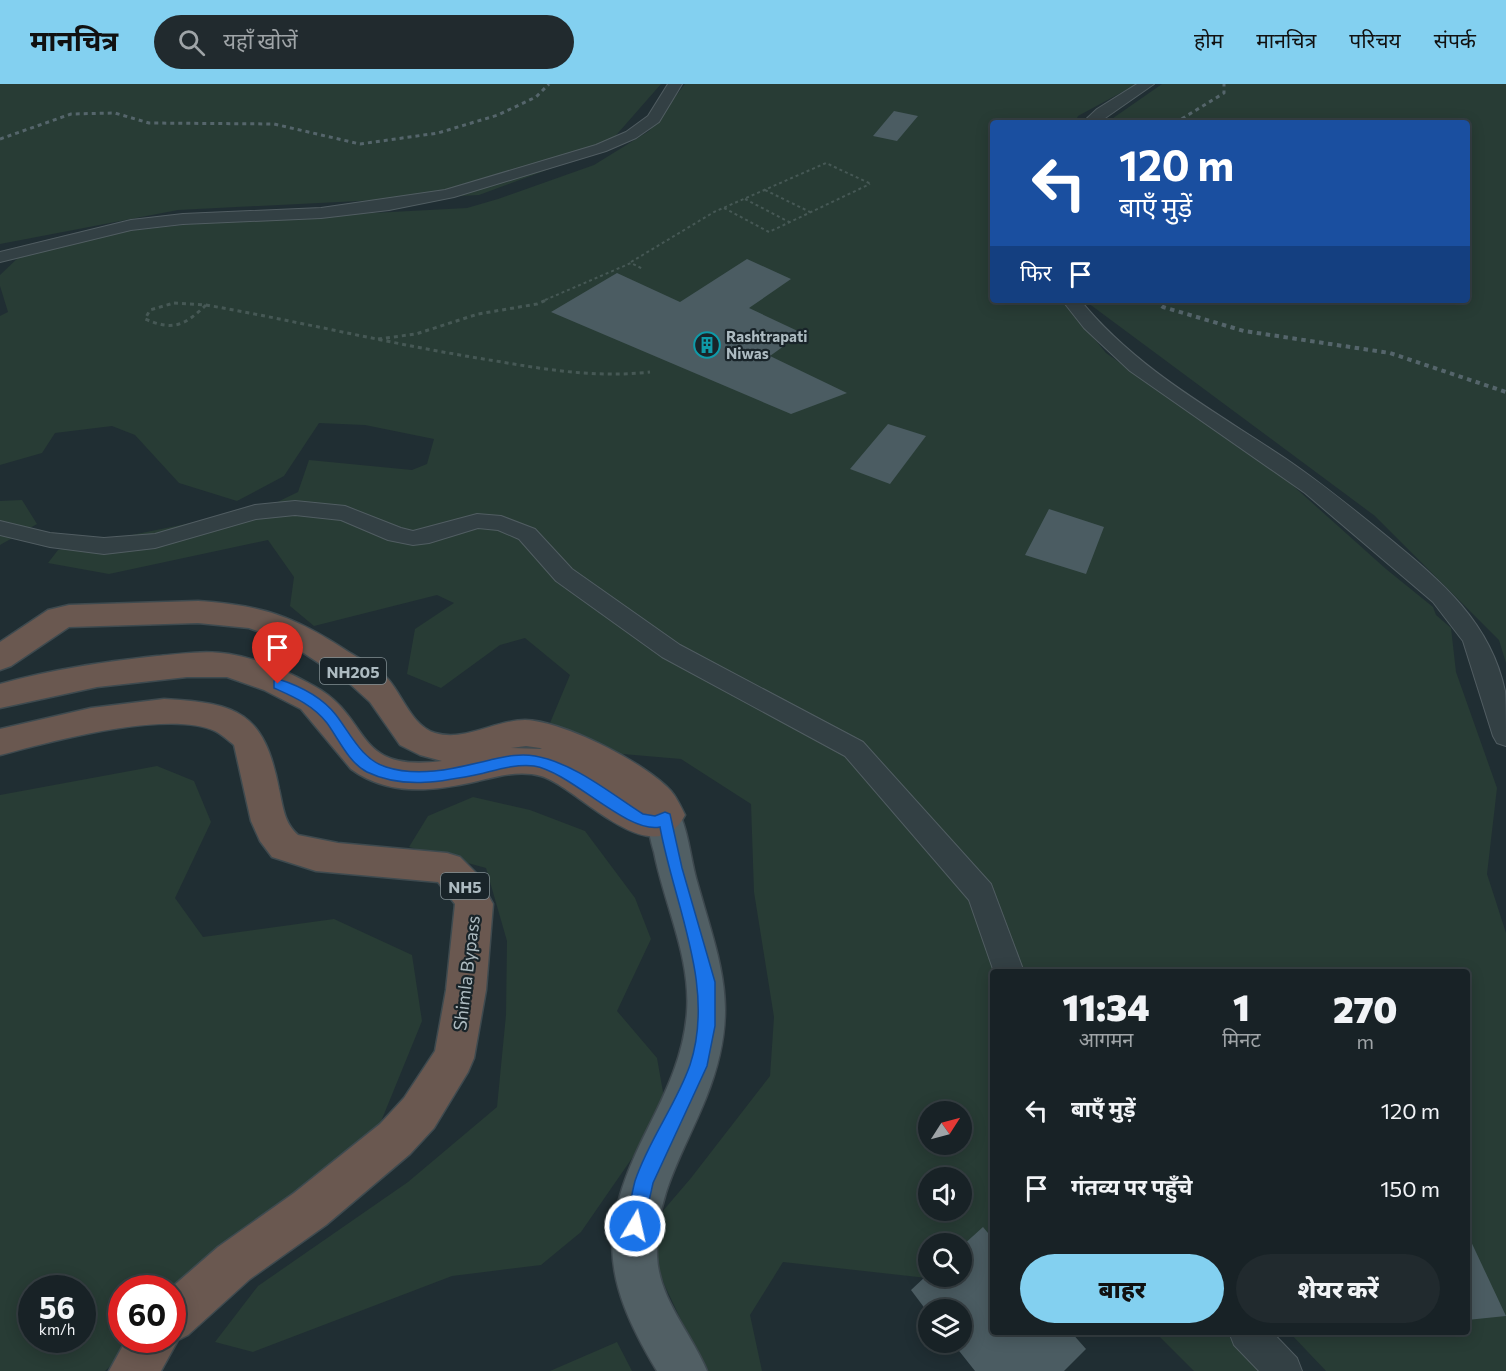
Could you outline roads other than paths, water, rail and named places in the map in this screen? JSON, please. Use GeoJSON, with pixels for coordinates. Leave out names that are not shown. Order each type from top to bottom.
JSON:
{"type":"FeatureCollection","features":[{"type":"Feature","properties":{"kind":"highway","name":"NH205"},"geometry":{"type":"LineString","coordinates":[[0,658],[59,618],[69,616],[230,614],[274,624],[328,654],[375,685],[408,733],[431,746],[456,748],[512,734],[541,734],[623,772],[658,800],[666,809],[665,818],[656,822],[640,819],[557,767],[534,761],[513,760],[441,777],[402,776],[384,772],[370,767],[344,739],[331,718],[312,699],[238,667],[197,664],[109,672],[28,687],[0,696]]}},
{"type":"Feature","properties":{"kind":"highway","name":"Shimla Bypass"},"geometry":{"type":"LineString","coordinates":[[0,742],[103,718],[181,711],[219,718],[246,737],[270,821],[277,837],[284,845],[296,851],[325,856],[447,868],[461,879],[471,893],[474,904],[466,990],[454,1058],[419,1113],[387,1146],[310,1209],[234,1263],[186,1306]]}},
{"type":"Feature","properties":{"kind":"highway"},"geometry":{"type":"LineString","coordinates":[[133,1371],[145,1353]]}},
{"type":"Feature","properties":{"kind":"main road"},"geometry":{"type":"LineString","coordinates":[[665,818],[675,868],[707,982],[706,1026],[698,1066],[644,1182],[634,1242],[636,1270],[644,1301],[683,1371]]}},
{"type":"Feature","properties":{"kind":"street"},"geometry":{"type":"LineString","coordinates":[[0,257],[131,225],[183,219],[321,213],[389,205],[448,194],[601,148],[631,135],[654,119],[675,84]]}},
{"type":"Feature","properties":{"kind":"street"},"geometry":{"type":"LineString","coordinates":[[1092,120],[1102,111],[1148,84]]}},
{"type":"Feature","properties":{"kind":"street"},"geometry":{"type":"LineString","coordinates":[[1074,303],[1138,368],[1326,498],[1407,564],[1452,607],[1469,631],[1486,672],[1506,736]]}},
{"type":"Feature","properties":{"kind":"street"},"geometry":{"type":"LineString","coordinates":[[0,528],[50,540],[104,546],[154,541],[255,512],[295,508],[345,513],[396,535],[412,538],[429,536],[477,521],[501,523],[527,534],[564,575],[671,651],[854,749],[981,893],[1008,969]]}},
{"type":"Feature","properties":{"kind":"street"},"geometry":{"type":"LineString","coordinates":[[1250,1335],[1284,1371]]}},
{"type":"Feature","properties":{"kind":"railway"},"geometry":{"type":"LineString","coordinates":[[0,139],[71,114],[115,113],[149,123],[274,124],[360,144],[438,133],[498,115],[536,97],[549,84]]}},
{"type":"Feature","properties":{"kind":"railway"},"geometry":{"type":"LineString","coordinates":[[1180,120],[1224,93],[1224,84]]}},
{"type":"Feature","properties":{"kind":"railway"},"geometry":{"type":"LineString","coordinates":[[1158,303],[1163,307],[1244,331],[1390,353],[1506,392]]}},
{"type":"Feature","properties":{"kind":"place","name":"Rashtrapati Niwas"},"geometry":{"type":"Point","coordinates":[707,345]}}]}
